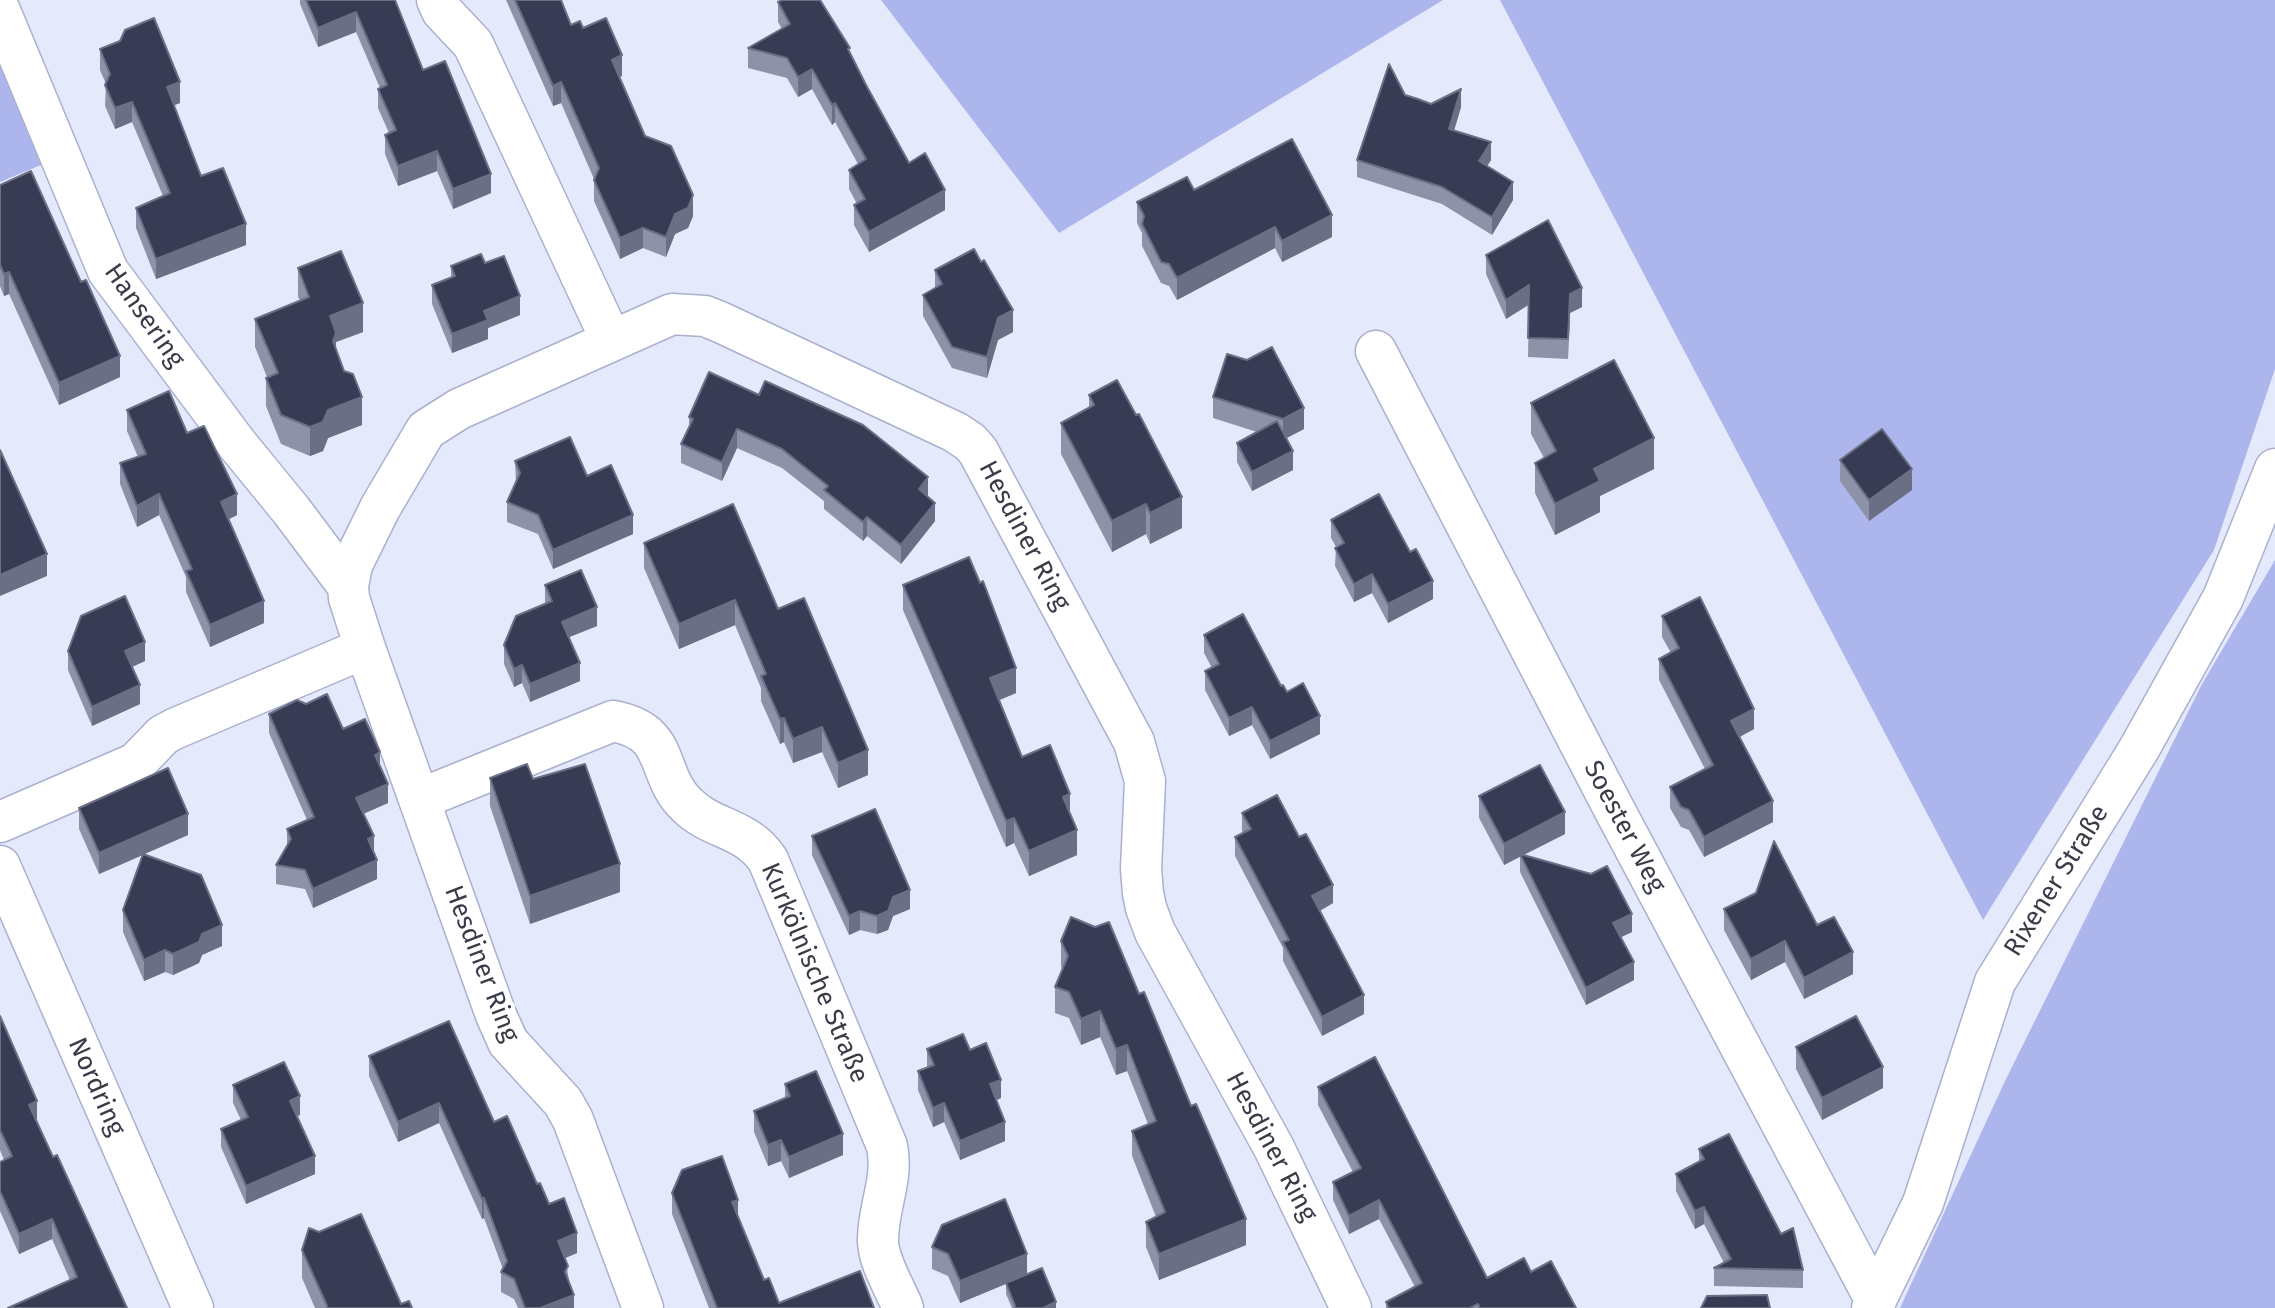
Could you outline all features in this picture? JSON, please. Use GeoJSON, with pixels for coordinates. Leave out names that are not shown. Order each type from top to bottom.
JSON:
{"type":"FeatureCollection","features":[{"type":"Feature","properties":{"kind":"street"},"geometry":{"type":"LineString","coordinates":[[437,0],[442,11],[473,44],[611,340]]}},
{"type":"Feature","properties":{"kind":"street","name":"Hansering"},"geometry":{"type":"LineString","coordinates":[[0,11],[108,271],[348,586]]}},
{"type":"Feature","properties":{"kind":"street","name":"Hesdiner Ring"},"geometry":{"type":"LineString","coordinates":[[643,1308],[573,1120],[563,1102],[508,1042],[365,648],[348,586],[352,565],[366,535],[426,430],[459,409],[672,314],[705,316],[955,432],[978,451],[1134,742],[1145,781],[1141,869],[1143,893],[1155,932],[1274,1148],[1351,1308]]}},
{"type":"Feature","properties":{"kind":"street","name":"Soester Weg"},"geometry":{"type":"LineString","coordinates":[[1376,351],[1874,1304]]}},
{"type":"Feature","properties":{"kind":"street","name":"Rixener Straße"},"geometry":{"type":"LineString","coordinates":[[1874,1304],[1923,1203],[1995,982],[2139,749],[2223,598],[2275,469]]}},
{"type":"Feature","properties":{"kind":"street"},"geometry":{"type":"LineString","coordinates":[[0,822],[136,763],[163,735],[174,729],[365,648]]}},
{"type":"Feature","properties":{"kind":"street","name":"Kurkölnische Straße"},"geometry":{"type":"LineString","coordinates":[[420,799],[613,721],[639,729],[653,741],[665,762],[672,784],[687,806],[743,835],[759,847],[768,860],[887,1146],[890,1174],[880,1222],[879,1247],[903,1308]]}},
{"type":"Feature","properties":{"kind":"street","name":"Nordring"},"geometry":{"type":"LineString","coordinates":[[0,866],[193,1308]]}},
{"type":"Feature","properties":{"kind":"shaded area"},"geometry":{"type":"Polygon","coordinates":[[[881,0],[1443,0],[1059,233],[881,0]]]}},
{"type":"Feature","properties":{"kind":"shaded area"},"geometry":{"type":"Polygon","coordinates":[[[1500,0],[2275,0],[2275,369],[2214,550],[1983,920],[1500,0]]]}},
{"type":"Feature","properties":{"kind":"shaded area"},"geometry":{"type":"Polygon","coordinates":[[[0,52],[48,162],[0,182],[0,52]]]}},
{"type":"Feature","properties":{"kind":"shaded area"},"geometry":{"type":"Polygon","coordinates":[[[2275,560],[2275,1308],[1900,1308],[2005,1081],[2202,684],[2275,560]]]}},
{"type":"Feature","properties":{"kind":"building"},"geometry":{"type":"Polygon","coordinates":[[[306,0],[395,0],[423,70],[445,61],[491,174],[453,189],[437,151],[398,166],[385,135],[396,130],[378,89],[387,85],[356,12],[318,28],[306,0]]]}},
{"type":"Feature","properties":{"kind":"building"},"geometry":{"type":"Polygon","coordinates":[[[515,0],[561,0],[571,25],[580,21],[583,28],[606,18],[622,55],[612,60],[645,136],[671,146],[693,195],[688,208],[675,214],[666,237],[643,228],[620,238],[594,180],[599,168],[561,82],[553,86],[515,0]]]}},
{"type":"Feature","properties":{"kind":"building"},"geometry":{"type":"Polygon","coordinates":[[[820,0],[850,48],[866,85],[909,163],[925,153],[945,190],[869,232],[854,205],[865,199],[849,170],[866,159],[835,103],[832,105],[812,69],[798,77],[787,58],[748,48],[790,24],[778,2],[820,0]]]}},
{"type":"Feature","properties":{"kind":"building"},"geometry":{"type":"Polygon","coordinates":[[[154,18],[180,82],[167,87],[201,176],[223,168],[246,224],[156,259],[136,208],[170,193],[132,102],[115,108],[105,85],[110,74],[100,49],[120,41],[125,30],[154,18]]]}},
{"type":"Feature","properties":{"kind":"building"},"geometry":{"type":"Polygon","coordinates":[[[1389,64],[1405,95],[1431,104],[1461,89],[1449,129],[1491,142],[1479,161],[1513,182],[1492,217],[1442,187],[1357,160],[1389,64]]]}},
{"type":"Feature","properties":{"kind":"building"},"geometry":{"type":"Polygon","coordinates":[[[1292,139],[1332,215],[1282,241],[1275,227],[1177,278],[1169,264],[1161,262],[1142,224],[1144,216],[1137,202],[1187,177],[1194,190],[1292,139]]]}},
{"type":"Feature","properties":{"kind":"building"},"geometry":{"type":"Polygon","coordinates":[[[31,171],[81,282],[86,280],[120,356],[59,383],[9,272],[4,274],[0,265],[0,185],[31,171]]]}},
{"type":"Feature","properties":{"kind":"building"},"geometry":{"type":"Polygon","coordinates":[[[1548,220],[1582,288],[1570,294],[1568,339],[1528,338],[1529,285],[1506,300],[1486,255],[1548,220]]]}},
{"type":"Feature","properties":{"kind":"building"},"geometry":{"type":"Polygon","coordinates":[[[974,249],[981,262],[984,260],[1013,310],[998,318],[987,357],[952,347],[923,295],[942,284],[935,270],[974,249]]]}},
{"type":"Feature","properties":{"kind":"building"},"geometry":{"type":"Polygon","coordinates":[[[341,251],[363,303],[330,316],[336,333],[333,341],[344,371],[353,374],[362,397],[328,410],[323,422],[310,427],[281,415],[266,378],[278,373],[255,319],[309,297],[298,268],[341,251]]]}},
{"type":"Feature","properties":{"kind":"building"},"geometry":{"type":"Polygon","coordinates":[[[481,254],[485,263],[504,256],[520,296],[484,311],[488,320],[452,334],[432,285],[455,276],[451,266],[481,254]]]}},
{"type":"Feature","properties":{"kind":"building"},"geometry":{"type":"Polygon","coordinates":[[[1272,347],[1304,408],[1283,419],[1213,397],[1227,354],[1247,360],[1272,347]]]}},
{"type":"Feature","properties":{"kind":"building"},"geometry":{"type":"Polygon","coordinates":[[[1614,360],[1654,438],[1594,469],[1600,481],[1555,504],[1535,463],[1556,451],[1531,403],[1614,360]]]}},
{"type":"Feature","properties":{"kind":"building"},"geometry":{"type":"Polygon","coordinates":[[[709,372],[759,395],[765,381],[863,425],[928,477],[919,489],[935,503],[901,545],[867,517],[863,522],[824,490],[828,486],[782,449],[737,429],[722,462],[681,444],[709,372]]]}},
{"type":"Feature","properties":{"kind":"building"},"geometry":{"type":"Polygon","coordinates":[[[1117,380],[1136,415],[1139,414],[1182,497],[1150,513],[1146,504],[1112,521],[1061,423],[1094,405],[1089,395],[1117,380]]]}},
{"type":"Feature","properties":{"kind":"building"},"geometry":{"type":"Polygon","coordinates":[[[169,391],[187,433],[204,426],[237,494],[221,502],[264,601],[210,625],[186,571],[192,569],[159,494],[137,506],[120,463],[146,454],[127,410],[169,391]]]}},
{"type":"Feature","properties":{"kind":"building"},"geometry":{"type":"Polygon","coordinates":[[[1277,421],[1293,451],[1252,472],[1237,443],[1277,421]]]}},
{"type":"Feature","properties":{"kind":"building"},"geometry":{"type":"Polygon","coordinates":[[[1882,429],[1912,469],[1869,500],[1840,460],[1882,429]]]}},
{"type":"Feature","properties":{"kind":"building"},"geometry":{"type":"Polygon","coordinates":[[[570,437],[587,476],[611,465],[633,515],[553,550],[538,515],[507,502],[520,473],[515,461],[570,437]]]}},
{"type":"Feature","properties":{"kind":"building"},"geometry":{"type":"Polygon","coordinates":[[[0,450],[47,554],[0,575],[0,450]]]}},
{"type":"Feature","properties":{"kind":"building"},"geometry":{"type":"Polygon","coordinates":[[[1379,494],[1410,552],[1416,549],[1433,581],[1388,604],[1372,574],[1354,584],[1335,548],[1344,543],[1331,520],[1379,494]]]}},
{"type":"Feature","properties":{"kind":"building"},"geometry":{"type":"Polygon","coordinates":[[[733,504],[778,609],[804,598],[868,750],[838,763],[822,727],[793,739],[784,718],[780,719],[761,676],[766,674],[735,600],[679,624],[644,543],[733,504]]]}},
{"type":"Feature","properties":{"kind":"building"},"geometry":{"type":"Polygon","coordinates":[[[969,557],[980,583],[983,581],[1016,668],[990,678],[1022,757],[1050,745],[1070,794],[1063,797],[1077,830],[1029,851],[1014,818],[1006,821],[903,585],[969,557]]]}},
{"type":"Feature","properties":{"kind":"building"},"geometry":{"type":"Polygon","coordinates":[[[581,570],[597,607],[562,622],[580,663],[530,684],[522,665],[514,669],[504,645],[516,616],[552,601],[545,585],[581,570]]]}},
{"type":"Feature","properties":{"kind":"building"},"geometry":{"type":"Polygon","coordinates":[[[125,596],[145,642],[125,651],[140,685],[92,707],[68,651],[81,616],[125,596]]]}},
{"type":"Feature","properties":{"kind":"building"},"geometry":{"type":"Polygon","coordinates":[[[1700,597],[1754,709],[1731,721],[1773,801],[1704,837],[1689,810],[1681,807],[1670,787],[1713,765],[1659,659],[1679,648],[1662,616],[1700,597]]]}},
{"type":"Feature","properties":{"kind":"building"},"geometry":{"type":"Polygon","coordinates":[[[1243,614],[1281,686],[1287,692],[1303,683],[1320,716],[1270,741],[1252,707],[1229,718],[1205,671],[1219,664],[1204,635],[1243,614]]]}},
{"type":"Feature","properties":{"kind":"building"},"geometry":{"type":"Polygon","coordinates":[[[327,694],[343,729],[365,719],[380,752],[375,755],[388,784],[356,798],[374,836],[368,839],[377,860],[313,889],[305,870],[276,865],[291,839],[287,829],[314,817],[269,714],[297,700],[306,704],[327,694]]]}},
{"type":"Feature","properties":{"kind":"building"},"geometry":{"type":"Polygon","coordinates":[[[527,764],[533,779],[585,764],[620,864],[530,896],[490,778],[527,764]]]}},
{"type":"Feature","properties":{"kind":"building"},"geometry":{"type":"Polygon","coordinates":[[[1540,765],[1565,812],[1504,844],[1479,796],[1540,765]]]}},
{"type":"Feature","properties":{"kind":"building"},"geometry":{"type":"Polygon","coordinates":[[[168,768],[188,814],[99,853],[79,808],[168,768]]]}},
{"type":"Feature","properties":{"kind":"building"},"geometry":{"type":"Polygon","coordinates":[[[1277,795],[1299,837],[1306,834],[1333,885],[1312,896],[1364,995],[1322,1017],[1283,942],[1289,940],[1235,837],[1251,829],[1242,813],[1277,795]]]}},
{"type":"Feature","properties":{"kind":"building"},"geometry":{"type":"Polygon","coordinates":[[[875,809],[910,890],[893,897],[888,911],[877,916],[860,911],[849,916],[812,836],[875,809]]]}},
{"type":"Feature","properties":{"kind":"building"},"geometry":{"type":"Polygon","coordinates":[[[1774,841],[1817,925],[1834,917],[1853,952],[1804,978],[1785,941],[1751,959],[1724,909],[1756,893],[1774,841]]]}},
{"type":"Feature","properties":{"kind":"building"},"geometry":{"type":"Polygon","coordinates":[[[143,854],[201,875],[222,925],[202,934],[199,942],[173,954],[165,950],[144,960],[123,910],[143,854]]]}},
{"type":"Feature","properties":{"kind":"building"},"geometry":{"type":"Polygon","coordinates":[[[1520,854],[1591,874],[1607,866],[1632,914],[1613,923],[1634,962],[1586,988],[1520,854]]]}},
{"type":"Feature","properties":{"kind":"building"},"geometry":{"type":"Polygon","coordinates":[[[1071,917],[1095,927],[1109,922],[1139,994],[1144,992],[1191,1106],[1196,1104],[1246,1219],[1159,1254],[1146,1222],[1165,1212],[1132,1131],[1156,1121],[1127,1045],[1116,1049],[1100,1011],[1081,1019],[1069,992],[1055,987],[1068,956],[1061,941],[1071,917]]]}},
{"type":"Feature","properties":{"kind":"building"},"geometry":{"type":"Polygon","coordinates":[[[0,1016],[37,1101],[29,1105],[53,1157],[57,1155],[127,1308],[8,1308],[77,1277],[52,1219],[19,1234],[0,1191],[0,1162],[12,1156],[0,1130],[0,1016]]]}},
{"type":"Feature","properties":{"kind":"building"},"geometry":{"type":"Polygon","coordinates":[[[1856,1016],[1883,1067],[1822,1098],[1796,1047],[1856,1016]]]}},
{"type":"Feature","properties":{"kind":"building"},"geometry":{"type":"Polygon","coordinates":[[[449,1021],[494,1122],[507,1116],[549,1204],[564,1198],[577,1233],[558,1241],[568,1266],[565,1272],[574,1295],[540,1308],[525,1308],[514,1279],[501,1272],[507,1261],[484,1198],[439,1103],[398,1122],[369,1056],[449,1021]]]}},
{"type":"Feature","properties":{"kind":"building"},"geometry":{"type":"Polygon","coordinates":[[[963,1034],[970,1050],[986,1043],[1001,1080],[990,1084],[1005,1122],[960,1141],[944,1103],[933,1108],[918,1071],[934,1065],[927,1049],[963,1034]]]}},
{"type":"Feature","properties":{"kind":"building"},"geometry":{"type":"Polygon","coordinates":[[[1375,1057],[1487,1278],[1524,1258],[1531,1272],[1551,1261],[1576,1308],[1480,1308],[1478,1304],[1470,1308],[1389,1308],[1386,1302],[1422,1283],[1379,1200],[1349,1216],[1333,1182],[1361,1168],[1318,1087],[1375,1057]]]}},
{"type":"Feature","properties":{"kind":"building"},"geometry":{"type":"Polygon","coordinates":[[[284,1062],[300,1096],[290,1101],[315,1156],[246,1186],[221,1129],[248,1117],[233,1085],[284,1062]]]}},
{"type":"Feature","properties":{"kind":"building"},"geometry":{"type":"Polygon","coordinates":[[[816,1071],[843,1134],[789,1157],[781,1140],[768,1145],[754,1111],[790,1096],[785,1084],[816,1071]]]}},
{"type":"Feature","properties":{"kind":"building"},"geometry":{"type":"Polygon","coordinates":[[[1729,1134],[1781,1234],[1793,1228],[1803,1270],[1714,1268],[1731,1259],[1704,1207],[1695,1211],[1676,1174],[1704,1159],[1699,1149],[1729,1134]]]}},
{"type":"Feature","properties":{"kind":"building"},"geometry":{"type":"Polygon","coordinates":[[[722,1156],[738,1200],[732,1202],[764,1280],[769,1278],[779,1303],[860,1271],[874,1308],[717,1308],[672,1193],[682,1170],[722,1156]]]}},
{"type":"Feature","properties":{"kind":"building"},"geometry":{"type":"Polygon","coordinates":[[[1005,1199],[1027,1254],[960,1281],[948,1254],[932,1247],[942,1225],[1005,1199]]]}},
{"type":"Feature","properties":{"kind":"building"},"geometry":{"type":"Polygon","coordinates":[[[361,1214],[401,1304],[409,1301],[412,1308],[328,1308],[302,1250],[309,1228],[319,1232],[361,1214]]]}},
{"type":"Feature","properties":{"kind":"building"},"geometry":{"type":"Polygon","coordinates":[[[1042,1268],[1056,1302],[1043,1308],[1016,1308],[1006,1283],[1042,1268]]]}},
{"type":"Feature","properties":{"kind":"building"},"geometry":{"type":"Polygon","coordinates":[[[1767,1295],[1770,1308],[1701,1308],[1707,1296],[1767,1295]]]}}]}
